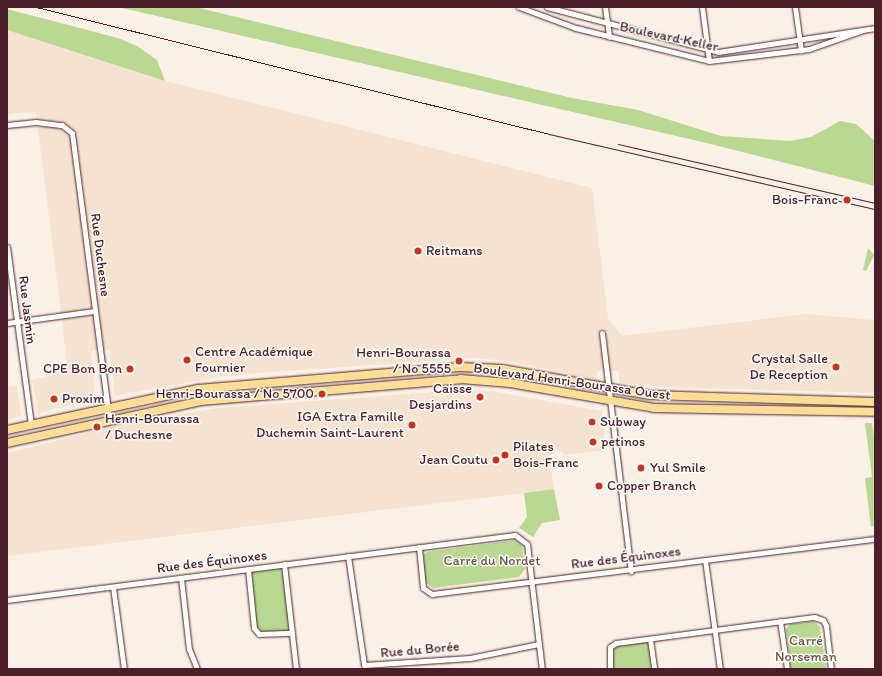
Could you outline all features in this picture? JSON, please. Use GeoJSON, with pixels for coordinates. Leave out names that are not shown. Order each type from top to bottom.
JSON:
{"type":"FeatureCollection","features":[{"type":"Feature","properties":{"kind":"main road","name":"Boulevard Henri-Bourassa Ouest"},"geometry":{"type":"LineString","coordinates":[[7,430],[107,406],[212,387],[460,367],[502,369],[606,390],[696,398],[875,402]]}},
{"type":"Feature","properties":{"kind":"main road","name":"Boulevard Henri-Bourassa Ouest"},"geometry":{"type":"LineString","coordinates":[[7,443],[109,419],[242,396],[461,379],[510,383],[608,402],[685,410],[875,412]]}},
{"type":"Feature","properties":{"kind":"street","name":"Boulevard Keller"},"geometry":{"type":"LineString","coordinates":[[519,7],[608,37],[709,61],[801,51],[863,30]]}},
{"type":"Feature","properties":{"kind":"street","name":"Boulevard Keller"},"geometry":{"type":"LineString","coordinates":[[547,7],[718,52],[875,28]]}},
{"type":"Feature","properties":{"kind":"street"},"geometry":{"type":"LineString","coordinates":[[605,7],[608,24],[608,37]]}},
{"type":"Feature","properties":{"kind":"street"},"geometry":{"type":"LineString","coordinates":[[702,7],[709,61]]}},
{"type":"Feature","properties":{"kind":"street"},"geometry":{"type":"LineString","coordinates":[[795,7],[801,51]]}},
{"type":"Feature","properties":{"kind":"street","name":"Rue Duchesne"},"geometry":{"type":"LineString","coordinates":[[7,125],[36,122],[62,125],[72,133],[109,419]]}},
{"type":"Feature","properties":{"kind":"street","name":"Rue Jasmin"},"geometry":{"type":"LineString","coordinates":[[7,246],[16,322],[31,424]]}},
{"type":"Feature","properties":{"kind":"street"},"geometry":{"type":"LineString","coordinates":[[7,323],[94,311]]}},
{"type":"Feature","properties":{"kind":"street"},"geometry":{"type":"LineString","coordinates":[[602,333],[606,390],[631,571]]}},
{"type":"Feature","properties":{"kind":"street","name":"Rue des Équinoxes"},"geometry":{"type":"LineString","coordinates":[[7,600],[515,535],[523,537],[532,581]]}},
{"type":"Feature","properties":{"kind":"street","name":"Rue des Équinoxes"},"geometry":{"type":"LineString","coordinates":[[419,547],[423,588],[432,594],[532,581],[631,571],[705,560],[875,540]]}},
{"type":"Feature","properties":{"kind":"street","name":"Rue du Borée"},"geometry":{"type":"LineString","coordinates":[[348,556],[364,665],[470,658],[539,644]]}},
{"type":"Feature","properties":{"kind":"street"},"geometry":{"type":"LineString","coordinates":[[705,560],[720,669]]}},
{"type":"Feature","properties":{"kind":"street"},"geometry":{"type":"LineString","coordinates":[[284,564],[296,669]]}},
{"type":"Feature","properties":{"kind":"street"},"geometry":{"type":"LineString","coordinates":[[248,569],[254,628],[259,634],[292,633]]}},
{"type":"Feature","properties":{"kind":"street"},"geometry":{"type":"LineString","coordinates":[[181,578],[189,649],[197,669]]}},
{"type":"Feature","properties":{"kind":"street"},"geometry":{"type":"LineString","coordinates":[[532,581],[542,669]]}},
{"type":"Feature","properties":{"kind":"street"},"geometry":{"type":"LineString","coordinates":[[113,587],[124,669]]}},
{"type":"Feature","properties":{"kind":"street"},"geometry":{"type":"LineString","coordinates":[[610,669],[610,647],[714,629],[814,617],[823,620],[831,669]]}},
{"type":"Feature","properties":{"kind":"street"},"geometry":{"type":"LineString","coordinates":[[780,621],[787,669]]}},
{"type":"Feature","properties":{"kind":"street"},"geometry":{"type":"LineString","coordinates":[[650,639],[654,669]]}},
{"type":"Feature","properties":{"kind":"shaded area"},"geometry":{"type":"Polygon","coordinates":[[[7,30],[165,81],[592,188],[608,318],[622,336],[805,314],[875,320],[875,393],[662,387],[619,383],[619,371],[597,371],[597,380],[508,361],[474,358],[230,375],[115,396],[109,350],[91,350],[95,399],[38,413],[32,380],[68,371],[36,112],[7,114],[7,30]]]}},
{"type":"Feature","properties":{"kind":"shaded area"},"geometry":{"type":"Polygon","coordinates":[[[17,386],[21,416],[7,420],[7,387],[17,386]]]}},
{"type":"Feature","properties":{"kind":"shaded area"},"geometry":{"type":"Polygon","coordinates":[[[464,390],[492,391],[602,411],[606,450],[565,455],[556,448],[549,458],[554,489],[7,556],[7,453],[111,427],[217,408],[464,390]]]}},
{"type":"Feature","properties":{"kind":"green space"},"geometry":{"type":"Polygon","coordinates":[[[118,7],[195,7],[572,98],[638,110],[721,136],[790,141],[811,137],[840,121],[856,124],[875,141],[875,186],[711,144],[118,7]]]}},
{"type":"Feature","properties":{"kind":"green space"},"geometry":{"type":"Polygon","coordinates":[[[7,9],[118,38],[137,46],[157,60],[165,81],[7,30],[7,9]]]}},
{"type":"Feature","properties":{"kind":"green space"},"geometry":{"type":"Polygon","coordinates":[[[868,248],[874,255],[866,271],[863,270],[868,248]]]}},
{"type":"Feature","properties":{"kind":"green space"},"geometry":{"type":"Polygon","coordinates":[[[865,423],[872,423],[875,444],[875,526],[871,527],[865,478],[872,477],[865,423]]]}},
{"type":"Feature","properties":{"kind":"green space"},"geometry":{"type":"Polygon","coordinates":[[[554,489],[560,520],[542,523],[533,537],[519,528],[527,517],[524,493],[554,489]]]}},
{"type":"Feature","properties":{"kind":"green space","name":"Carré du Nordet"},"geometry":{"type":"Polygon","coordinates":[[[515,540],[522,545],[525,569],[519,577],[433,588],[426,583],[422,557],[427,552],[515,540]]]}},
{"type":"Feature","properties":{"kind":"green space"},"geometry":{"type":"Polygon","coordinates":[[[284,564],[292,633],[259,634],[254,628],[248,569],[284,564]]]}},
{"type":"Feature","properties":{"kind":"green space","name":"Carré Norseman"},"geometry":{"type":"Polygon","coordinates":[[[814,621],[820,627],[826,669],[791,669],[786,629],[790,624],[814,621]]]}},
{"type":"Feature","properties":{"kind":"green space"},"geometry":{"type":"Polygon","coordinates":[[[650,639],[654,669],[610,669],[610,647],[650,639]]]}},
{"type":"Feature","properties":{"kind":"tram line"},"geometry":{"type":"LineString","coordinates":[[36,7],[549,134],[875,209]]}},
{"type":"Feature","properties":{"kind":"tram line"},"geometry":{"type":"LineString","coordinates":[[618,144],[875,203]]}},
{"type":"Feature","properties":{"kind":"place","name":"Bois-Franc"},"geometry":{"type":"Point","coordinates":[847,200]}},
{"type":"Feature","properties":{"kind":"place","name":"Reitmans"},"geometry":{"type":"Point","coordinates":[418,251]}},
{"type":"Feature","properties":{"kind":"place","name":"Centre Académique Fournier"},"geometry":{"type":"Point","coordinates":[187,360]}},
{"type":"Feature","properties":{"kind":"place","name":"Henri-Bourassa / No 5555"},"geometry":{"type":"Point","coordinates":[459,361]}},
{"type":"Feature","properties":{"kind":"place","name":"Crystal Salle De Reception"},"geometry":{"type":"Point","coordinates":[836,367]}},
{"type":"Feature","properties":{"kind":"place","name":"CPE Bon Bon"},"geometry":{"type":"Point","coordinates":[130,369]}},
{"type":"Feature","properties":{"kind":"place","name":"Henri-Bourassa / No 5700"},"geometry":{"type":"Point","coordinates":[322,394]}},
{"type":"Feature","properties":{"kind":"place","name":"Caisse Desjardins"},"geometry":{"type":"Point","coordinates":[480,397]}},
{"type":"Feature","properties":{"kind":"place","name":"Proxim"},"geometry":{"type":"Point","coordinates":[54,399]}},
{"type":"Feature","properties":{"kind":"place","name":"Subway"},"geometry":{"type":"Point","coordinates":[592,422]}},
{"type":"Feature","properties":{"kind":"place","name":"IGA Extra Famille Duchemin Saint-Laurent"},"geometry":{"type":"Point","coordinates":[412,425]}},
{"type":"Feature","properties":{"kind":"place","name":"Henri-Bourassa / Duchesne"},"geometry":{"type":"Point","coordinates":[97,427]}},
{"type":"Feature","properties":{"kind":"place","name":"petinos"},"geometry":{"type":"Point","coordinates":[593,442]}},
{"type":"Feature","properties":{"kind":"place","name":"Pilates Bois-Franc"},"geometry":{"type":"Point","coordinates":[505,455]}},
{"type":"Feature","properties":{"kind":"place","name":"Jean Coutu"},"geometry":{"type":"Point","coordinates":[496,460]}},
{"type":"Feature","properties":{"kind":"place","name":"Yul Smile"},"geometry":{"type":"Point","coordinates":[641,468]}},
{"type":"Feature","properties":{"kind":"place","name":"Copper Branch"},"geometry":{"type":"Point","coordinates":[599,486]}}]}
